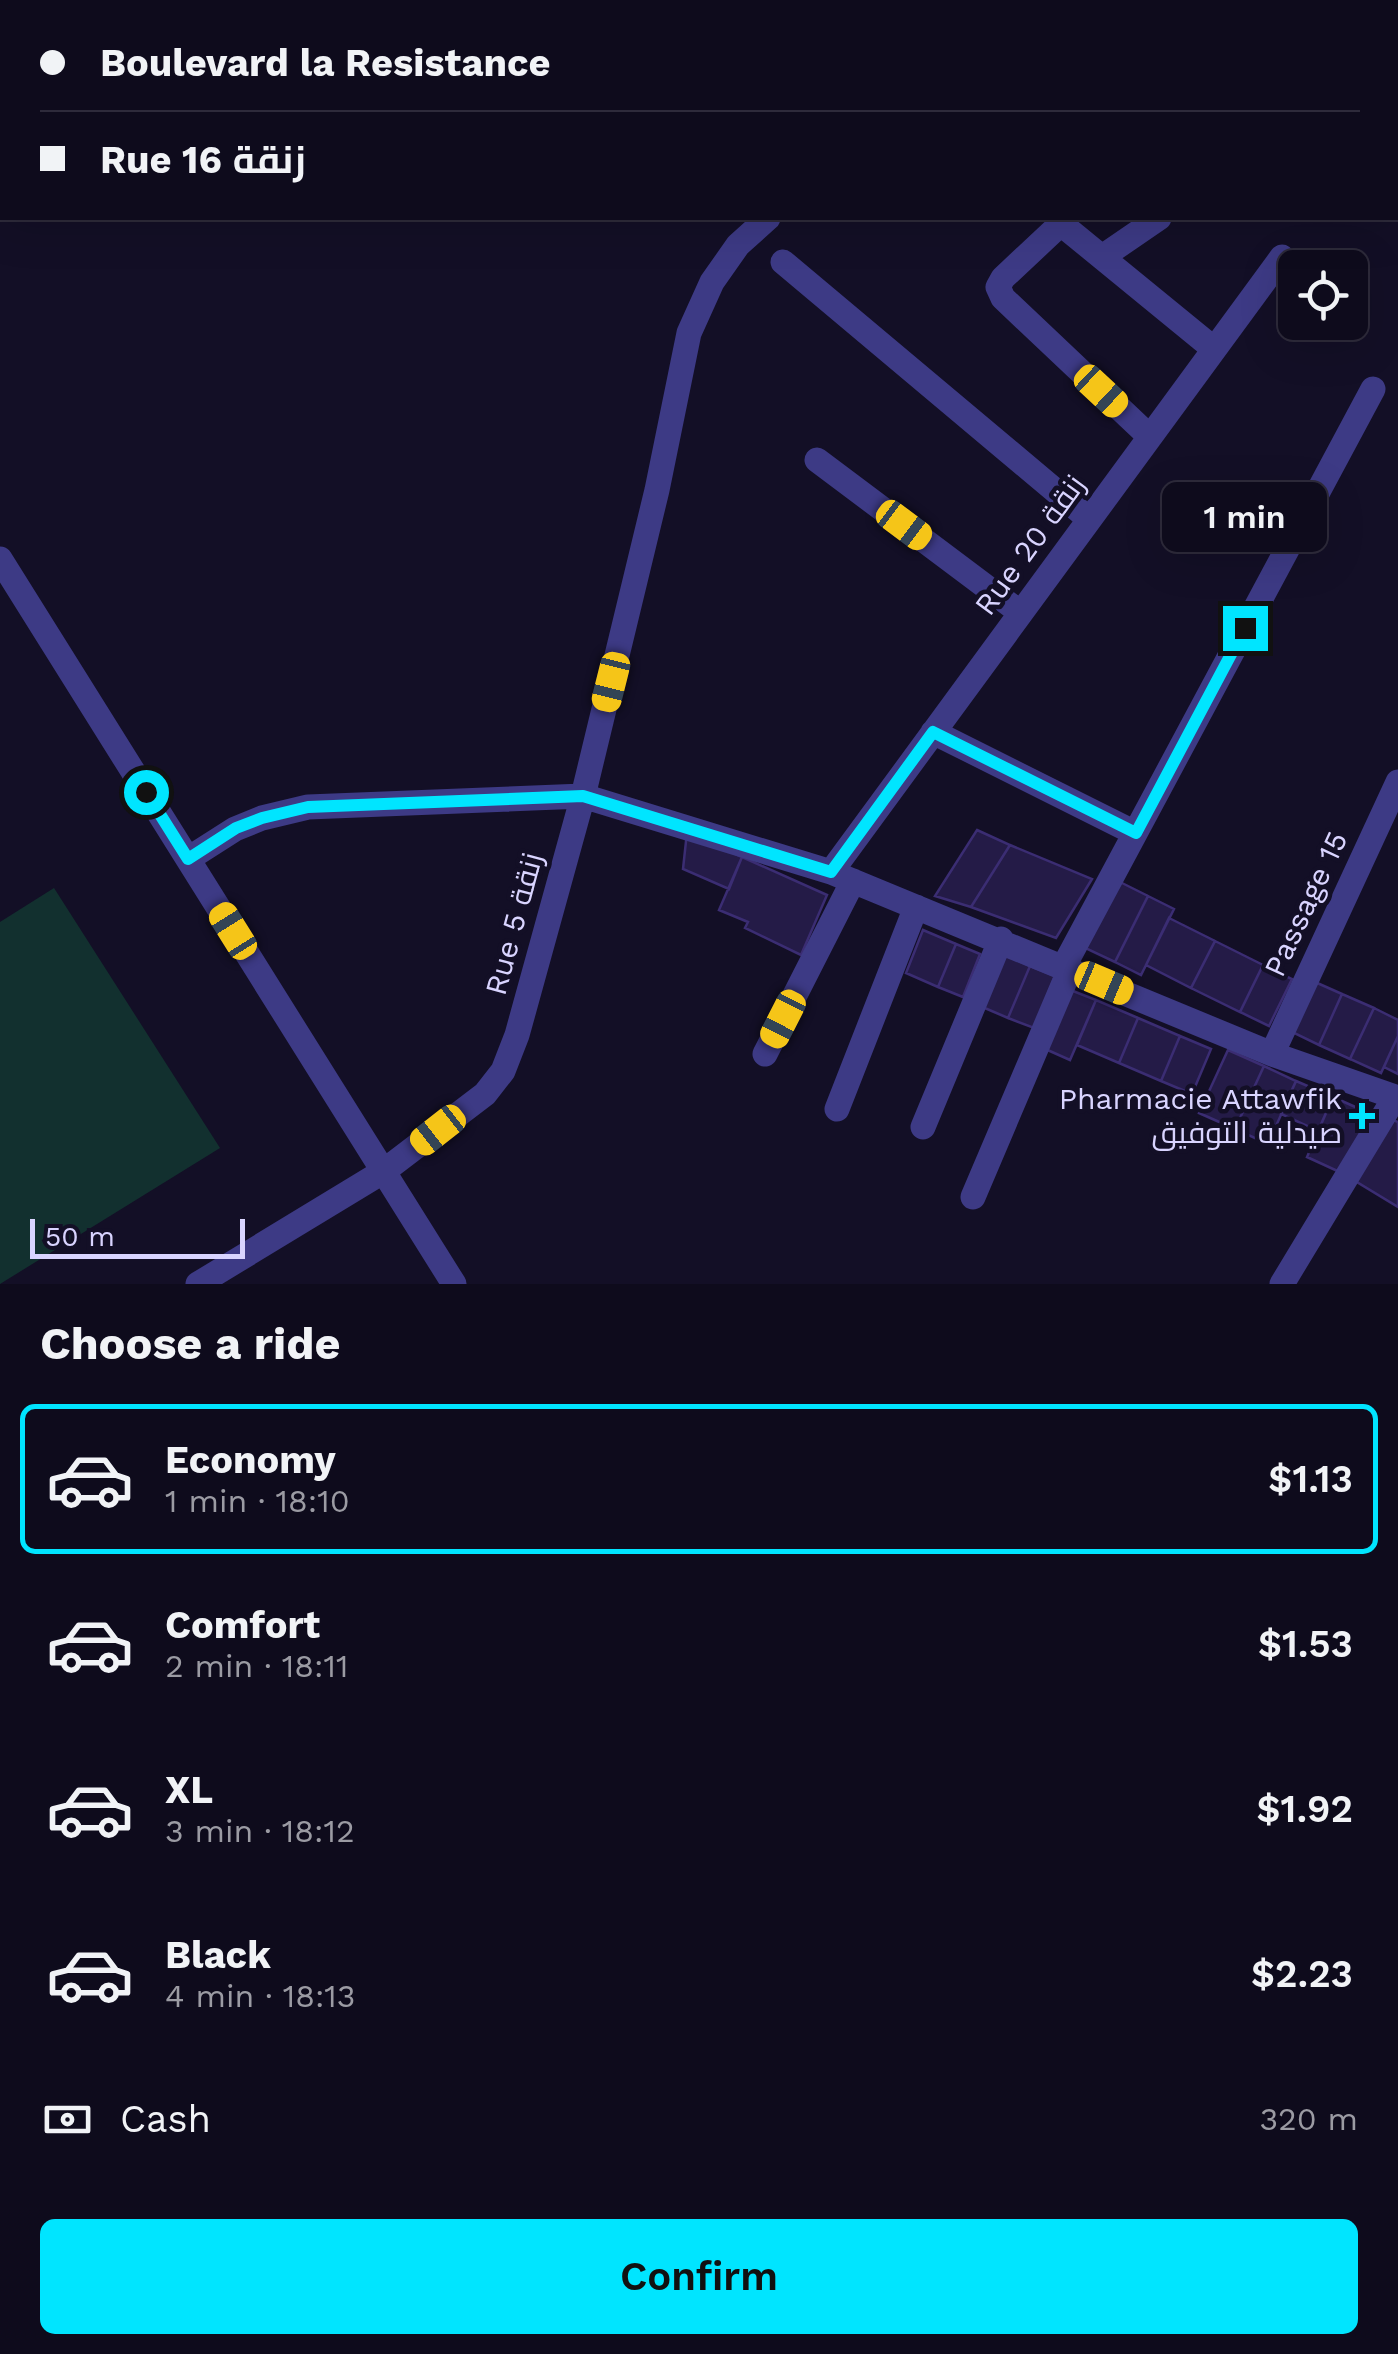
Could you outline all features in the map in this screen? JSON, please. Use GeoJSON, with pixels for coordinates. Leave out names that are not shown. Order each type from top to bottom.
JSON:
{"type":"FeatureCollection","features":[{"type":"Feature","properties":{"kind":"street","name":"Rue 5 زنقة"},"geometry":{"type":"LineString","coordinates":[[198,1284],[384,1172],[485,1094],[503,1071],[517,1035],[583,796],[657,490],[689,333],[712,282],[738,245],[766,220]]}},
{"type":"Feature","properties":{"kind":"street"},"geometry":{"type":"LineString","coordinates":[[1150,437],[1002,298],[998,288],[1003,278],[1064,220],[1102,257],[1214,349]]}},
{"type":"Feature","properties":{"kind":"street"},"geometry":{"type":"LineString","coordinates":[[1102,257],[1156,220]]}},
{"type":"Feature","properties":{"kind":"street"},"geometry":{"type":"LineString","coordinates":[[783,262],[1090,520]]}},
{"type":"Feature","properties":{"kind":"street","name":"Rue 20 زنقة"},"geometry":{"type":"LineString","coordinates":[[765,1054],[842,876],[933,732],[1278,262]]}},
{"type":"Feature","properties":{"kind":"street"},"geometry":{"type":"LineString","coordinates":[[973,1196],[1067,968],[1372,389]]}},
{"type":"Feature","properties":{"kind":"street"},"geometry":{"type":"LineString","coordinates":[[817,460],[1021,613]]}},
{"type":"Feature","properties":{"kind":"street"},"geometry":{"type":"LineString","coordinates":[[0,558],[454,1284]]}},
{"type":"Feature","properties":{"kind":"street"},"geometry":{"type":"LineString","coordinates":[[933,732],[1136,833]]}},
{"type":"Feature","properties":{"kind":"street","name":"Passage 15"},"geometry":{"type":"LineString","coordinates":[[1272,1054],[1398,782]]}},
{"type":"Feature","properties":{"kind":"street"},"geometry":{"type":"LineString","coordinates":[[188,859],[236,828],[308,807],[583,796],[842,876],[1272,1054],[1396,1098],[1282,1284]]}},
{"type":"Feature","properties":{"kind":"street"},"geometry":{"type":"LineString","coordinates":[[837,1109],[916,907]]}},
{"type":"Feature","properties":{"kind":"street"},"geometry":{"type":"LineString","coordinates":[[923,1128],[1000,940]]}},
{"type":"Feature","properties":{"kind":"green space"},"geometry":{"type":"Polygon","coordinates":[[[54,888],[220,1148],[0,1284],[0,922],[54,888]]]}},
{"type":"Feature","properties":{"kind":"building"},"geometry":{"type":"Polygon","coordinates":[[[977,830],[1010,845],[971,907],[935,896],[977,830]]]}},
{"type":"Feature","properties":{"kind":"building"},"geometry":{"type":"Polygon","coordinates":[[[687,832],[742,857],[729,889],[683,869],[687,832]]]}},
{"type":"Feature","properties":{"kind":"building"},"geometry":{"type":"Polygon","coordinates":[[[1010,845],[1092,879],[1056,938],[971,907],[1010,845]]]}},
{"type":"Feature","properties":{"kind":"building"},"geometry":{"type":"Polygon","coordinates":[[[742,857],[827,895],[801,955],[745,928],[748,922],[719,910],[742,857]]]}},
{"type":"Feature","properties":{"kind":"building"},"geometry":{"type":"Polygon","coordinates":[[[1116,880],[1148,896],[1115,962],[1083,947],[1116,880]]]}},
{"type":"Feature","properties":{"kind":"building"},"geometry":{"type":"Polygon","coordinates":[[[1148,896],[1174,909],[1141,975],[1115,962],[1148,896]]]}},
{"type":"Feature","properties":{"kind":"building"},"geometry":{"type":"Polygon","coordinates":[[[1169,918],[1215,941],[1191,988],[1146,965],[1169,918]]]}},
{"type":"Feature","properties":{"kind":"building"},"geometry":{"type":"Polygon","coordinates":[[[923,930],[956,944],[938,987],[906,973],[923,930]]]}},
{"type":"Feature","properties":{"kind":"building"},"geometry":{"type":"Polygon","coordinates":[[[1215,941],[1263,965],[1240,1012],[1191,988],[1215,941]]]}},
{"type":"Feature","properties":{"kind":"building"},"geometry":{"type":"Polygon","coordinates":[[[956,944],[980,954],[963,997],[938,987],[956,944]]]}},
{"type":"Feature","properties":{"kind":"building"},"geometry":{"type":"Polygon","coordinates":[[[1002,954],[1030,966],[1008,1018],[980,1006],[1002,954]]]}},
{"type":"Feature","properties":{"kind":"building"},"geometry":{"type":"Polygon","coordinates":[[[1263,965],[1292,979],[1269,1026],[1240,1012],[1263,965]]]}},
{"type":"Feature","properties":{"kind":"building"},"geometry":{"type":"Polygon","coordinates":[[[1030,966],[1055,976],[1034,1028],[1008,1018],[1030,966]]]}},
{"type":"Feature","properties":{"kind":"building"},"geometry":{"type":"Polygon","coordinates":[[[1315,982],[1342,994],[1319,1045],[1292,1032],[1315,982]]]}},
{"type":"Feature","properties":{"kind":"building"},"geometry":{"type":"Polygon","coordinates":[[[1068,989],[1096,1000],[1070,1060],[1043,1048],[1068,989]]]}},
{"type":"Feature","properties":{"kind":"building"},"geometry":{"type":"Polygon","coordinates":[[[1342,994],[1374,1008],[1350,1059],[1319,1045],[1342,994]]]}},
{"type":"Feature","properties":{"kind":"building"},"geometry":{"type":"Polygon","coordinates":[[[1096,1000],[1138,1018],[1119,1063],[1077,1045],[1096,1000]]]}},
{"type":"Feature","properties":{"kind":"building"},"geometry":{"type":"Polygon","coordinates":[[[1374,1008],[1398,1020],[1398,1036],[1381,1073],[1350,1059],[1374,1008]]]}},
{"type":"Feature","properties":{"kind":"building"},"geometry":{"type":"Polygon","coordinates":[[[1138,1018],[1180,1036],[1161,1081],[1119,1063],[1138,1018]]]}},
{"type":"Feature","properties":{"kind":"building"},"geometry":{"type":"Polygon","coordinates":[[[1180,1036],[1211,1049],[1192,1094],[1161,1081],[1180,1036]]]}},
{"type":"Feature","properties":{"kind":"building"},"geometry":{"type":"Polygon","coordinates":[[[1398,1036],[1398,1074],[1384,1067],[1398,1036]]]}},
{"type":"Feature","properties":{"kind":"building"},"geometry":{"type":"Polygon","coordinates":[[[1228,1050],[1264,1066],[1235,1129],[1199,1113],[1228,1050]]]}},
{"type":"Feature","properties":{"kind":"building"},"geometry":{"type":"Polygon","coordinates":[[[1264,1066],[1296,1081],[1268,1144],[1235,1129],[1264,1066]]]}},
{"type":"Feature","properties":{"kind":"building"},"geometry":{"type":"Polygon","coordinates":[[[1296,1081],[1333,1097],[1318,1131],[1281,1114],[1296,1081]]]}},
{"type":"Feature","properties":{"kind":"building"},"geometry":{"type":"Polygon","coordinates":[[[1333,1097],[1371,1114],[1344,1174],[1307,1157],[1333,1097]]]}},
{"type":"Feature","properties":{"kind":"building"},"geometry":{"type":"Polygon","coordinates":[[[1391,1119],[1398,1122],[1398,1207],[1352,1179],[1391,1119]]]}},
{"type":"Feature","properties":{"kind":"place","name":"Pharmacie Attawfik صيدلية التوفيق"},"geometry":{"type":"Point","coordinates":[1362,1116]}},
{"type":"Feature","properties":{"kind":"route"},"geometry":{"type":"LineString","coordinates":[[146,792],[188,859],[236,828],[308,807],[583,796],[831,872],[933,732],[1136,833],[1245,628]]}}]}
